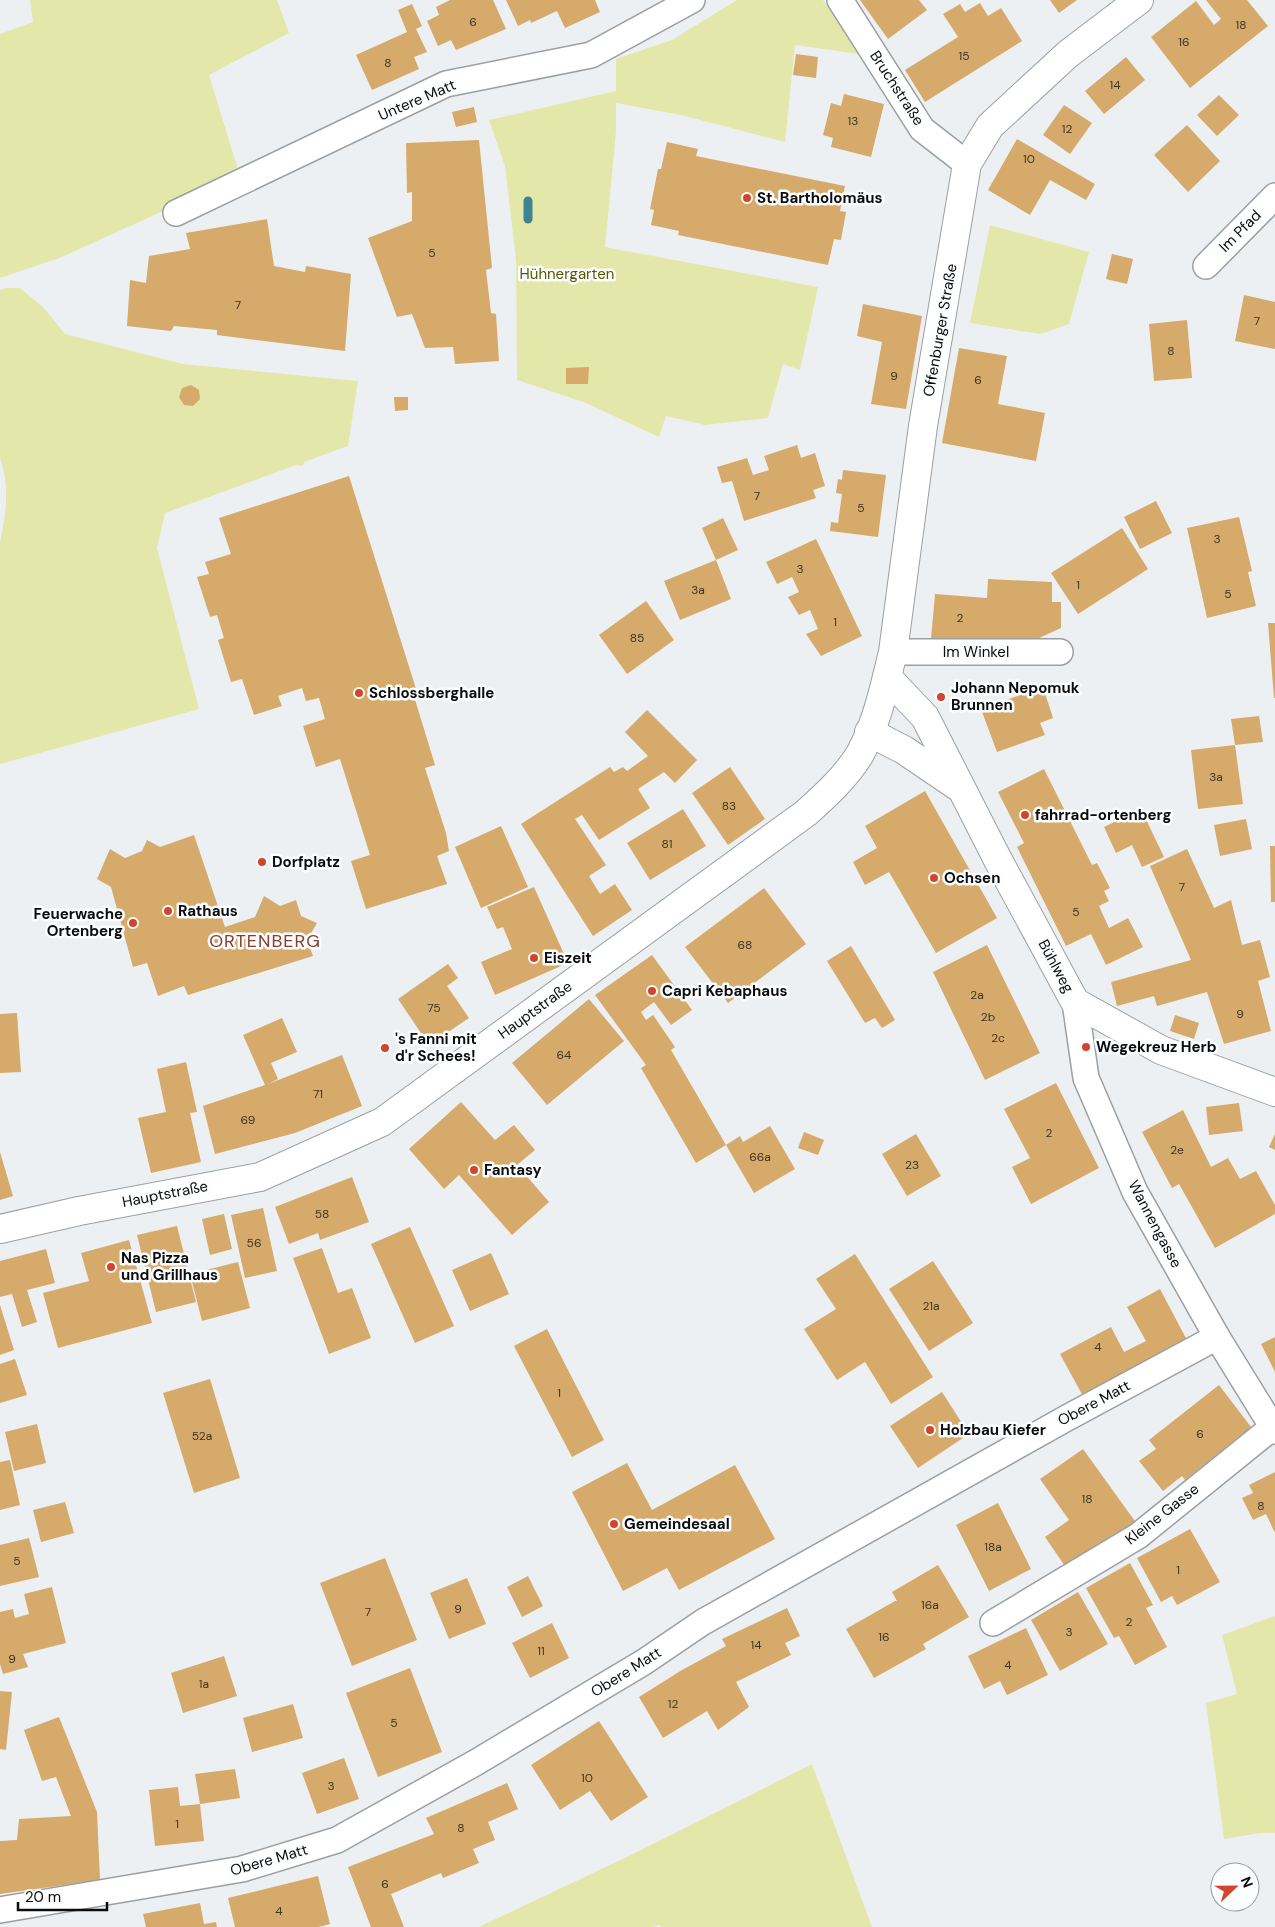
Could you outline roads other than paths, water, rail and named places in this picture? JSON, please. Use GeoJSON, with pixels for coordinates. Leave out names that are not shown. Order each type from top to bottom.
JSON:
{"type":"FeatureCollection","features":[{"type":"Feature","properties":{"kind":"street","name":"Untere Matt"},"geometry":{"type":"LineString","coordinates":[[176,214],[446,84],[591,55],[692,0]]}},
{"type":"Feature","properties":{"kind":"street","name":"Bruchstraße"},"geometry":{"type":"LineString","coordinates":[[840,0],[922,129],[967,164]]}},
{"type":"Feature","properties":{"kind":"street","name":"Offenburger Straße"},"geometry":{"type":"LineString","coordinates":[[869,732],[890,664],[923,426],[967,164],[990,126],[1068,54],[1139,0]]}},
{"type":"Feature","properties":{"kind":"street","name":"Im Pfad"},"geometry":{"type":"LineString","coordinates":[[1206,266],[1275,196]]}},
{"type":"Feature","properties":{"kind":"street","name":"Im Winkel"},"geometry":{"type":"LineString","coordinates":[[890,664],[1060,652]]}},
{"type":"Feature","properties":{"kind":"street","name":"Bühlweg"},"geometry":{"type":"LineString","coordinates":[[890,664],[925,717],[961,789],[1075,1002],[1161,1050],[1275,1092]]}},
{"type":"Feature","properties":{"kind":"street","name":"Bühlweg"},"geometry":{"type":"LineString","coordinates":[[869,732],[904,750],[961,789]]}},
{"type":"Feature","properties":{"kind":"street","name":"Hauptstraße"},"geometry":{"type":"LineString","coordinates":[[0,1229],[79,1211],[260,1177],[382,1122],[806,813],[833,789],[859,755],[869,732]]}},
{"type":"Feature","properties":{"kind":"street","name":"Wannengasse"},"geometry":{"type":"LineString","coordinates":[[1075,1002],[1086,1078],[1136,1192],[1217,1337],[1274,1429]]}},
{"type":"Feature","properties":{"kind":"street","name":"Obere Matt"},"geometry":{"type":"LineString","coordinates":[[0,1910],[242,1869],[337,1840],[475,1763],[644,1662],[712,1618],[1065,1419],[1217,1337]]}},
{"type":"Feature","properties":{"kind":"street","name":"Kleine Gasse"},"geometry":{"type":"LineString","coordinates":[[993,1623],[1138,1536],[1274,1429]]}},
{"type":"Feature","properties":{"kind":"waterway"},"geometry":{"type":"LineString","coordinates":[[528,201],[528,219]]}},
{"type":"Feature","properties":{"kind":"place","name":"St. Bartholomäus"},"geometry":{"type":"Point","coordinates":[747,198]}},
{"type":"Feature","properties":{"kind":"place","name":"Schlossberghalle"},"geometry":{"type":"Point","coordinates":[359,693]}},
{"type":"Feature","properties":{"kind":"place","name":"Johann Nepomuk Brunnen"},"geometry":{"type":"Point","coordinates":[941,697]}},
{"type":"Feature","properties":{"kind":"place","name":"fahrrad-ortenberg"},"geometry":{"type":"Point","coordinates":[1025,815]}},
{"type":"Feature","properties":{"kind":"place","name":"Dorfplatz"},"geometry":{"type":"Point","coordinates":[262,862]}},
{"type":"Feature","properties":{"kind":"place","name":"Ochsen"},"geometry":{"type":"Point","coordinates":[934,878]}},
{"type":"Feature","properties":{"kind":"place","name":"Rathaus"},"geometry":{"type":"Point","coordinates":[168,911]}},
{"type":"Feature","properties":{"kind":"place","name":"Feuerwache Ortenberg"},"geometry":{"type":"Point","coordinates":[133,923]}},
{"type":"Feature","properties":{"kind":"place","name":"Eiszeit"},"geometry":{"type":"Point","coordinates":[534,958]}},
{"type":"Feature","properties":{"kind":"place","name":"Capri Kebaphaus"},"geometry":{"type":"Point","coordinates":[652,991]}},
{"type":"Feature","properties":{"kind":"place","name":"Wegekreuz Herb"},"geometry":{"type":"Point","coordinates":[1086,1047]}},
{"type":"Feature","properties":{"kind":"place","name":"'s Fanni mit d'r Schees!"},"geometry":{"type":"Point","coordinates":[385,1048]}},
{"type":"Feature","properties":{"kind":"place","name":"Fantasy"},"geometry":{"type":"Point","coordinates":[474,1170]}},
{"type":"Feature","properties":{"kind":"place","name":"Nas Pizza und Grillhaus"},"geometry":{"type":"Point","coordinates":[111,1267]}},
{"type":"Feature","properties":{"kind":"place","name":"Holzbau Kiefer"},"geometry":{"type":"Point","coordinates":[930,1430]}},
{"type":"Feature","properties":{"kind":"place","name":"Gemeindesaal"},"geometry":{"type":"Point","coordinates":[614,1524]}},
{"type":"Feature","properties":{"kind":"district","name":"ORTENBERG"},"geometry":{"type":"Point","coordinates":[265,941]}},
{"type":"Feature","properties":{"kind":"park label","name":"Hühnergarten"},"geometry":{"type":"Point","coordinates":[567,274]}}]}
